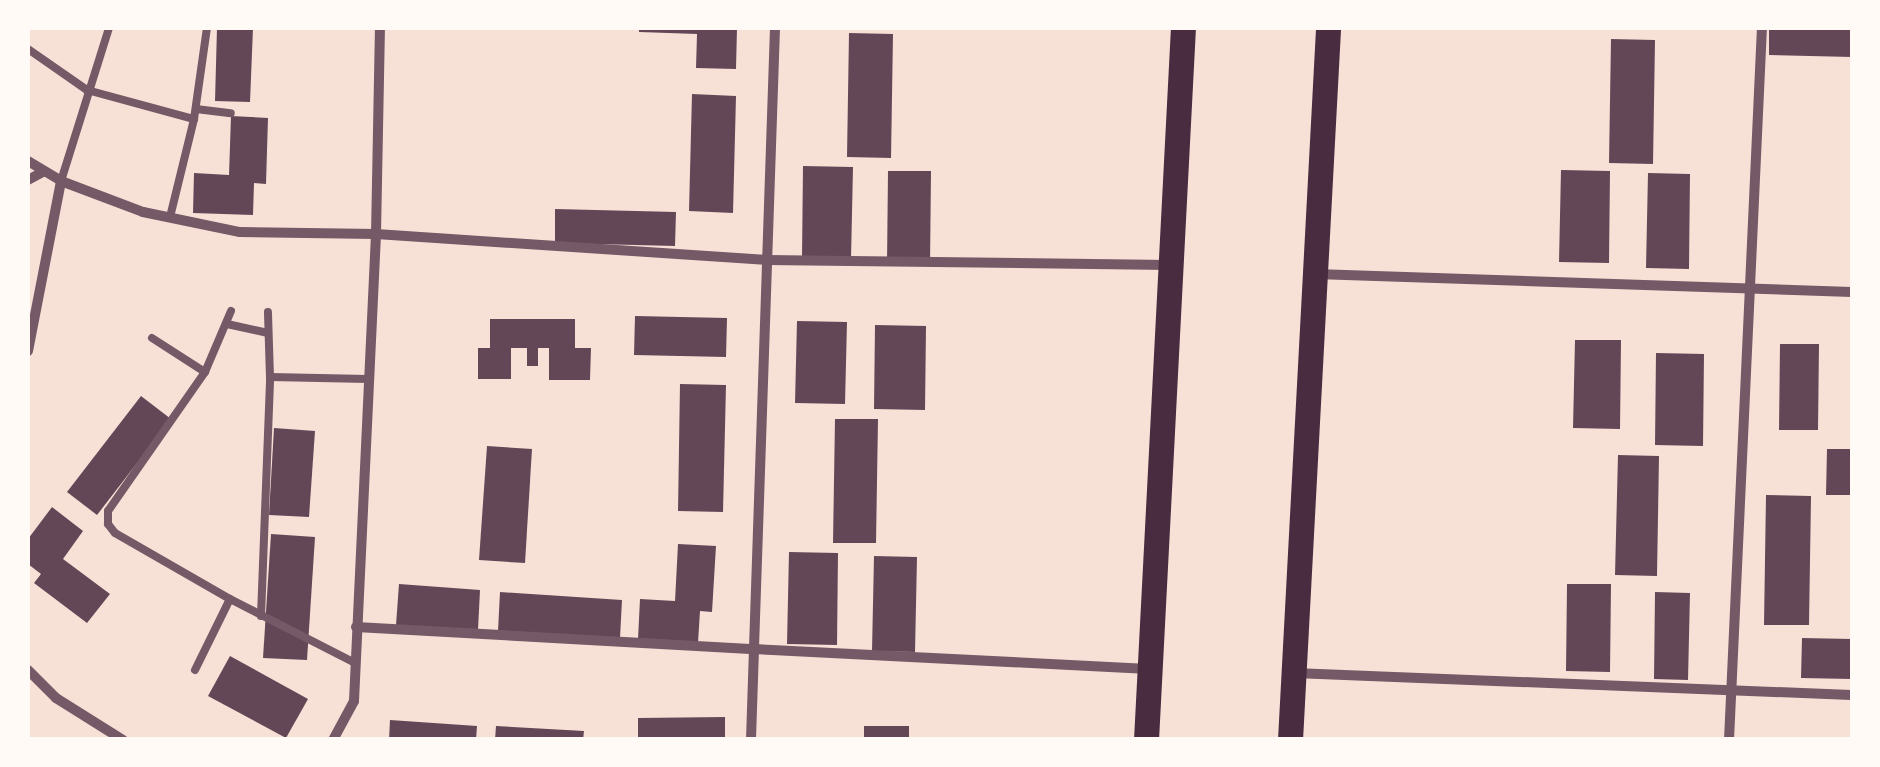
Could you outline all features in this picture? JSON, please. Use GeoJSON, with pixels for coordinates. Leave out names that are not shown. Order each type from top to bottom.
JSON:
{"type":"FeatureCollection","features":[{"type":"Feature","properties":{"kind":"highway"},"geometry":{"type":"LineString","coordinates":[[1146,740],[1183,28]]}},
{"type":"Feature","properties":{"kind":"highway"},"geometry":{"type":"LineString","coordinates":[[1290,740],[1328,28]]}},
{"type":"Feature","properties":{"kind":"street"},"geometry":{"type":"LineString","coordinates":[[332,740],[354,701],[376,234],[380,28]]}},
{"type":"Feature","properties":{"kind":"street"},"geometry":{"type":"LineString","coordinates":[[751,740],[776,28]]}},
{"type":"Feature","properties":{"kind":"street"},"geometry":{"type":"LineString","coordinates":[[1729,740],[1762,28]]}},
{"type":"Feature","properties":{"kind":"street"},"geometry":{"type":"LineString","coordinates":[[28,161],[61,182],[170,218],[240,232],[376,234],[766,260],[1170,264]]}},
{"type":"Feature","properties":{"kind":"street"},"geometry":{"type":"LineString","coordinates":[[28,180],[44,171]]}},
{"type":"Feature","properties":{"kind":"street"},"geometry":{"type":"LineString","coordinates":[[28,350],[61,182]]}},
{"type":"Feature","properties":{"kind":"street"},"geometry":{"type":"LineString","coordinates":[[1314,274],[1852,292]]}},
{"type":"Feature","properties":{"kind":"street"},"geometry":{"type":"LineString","coordinates":[[356,628],[1150,670]]}},
{"type":"Feature","properties":{"kind":"street"},"geometry":{"type":"LineString","coordinates":[[28,670],[56,698],[123,740]]}},
{"type":"Feature","properties":{"kind":"street"},"geometry":{"type":"LineString","coordinates":[[1293,673],[1852,696]]}},
{"type":"Feature","properties":{"kind":"lane"},"geometry":{"type":"LineString","coordinates":[[61,182],[87,90],[110,28]]}},
{"type":"Feature","properties":{"kind":"lane"},"geometry":{"type":"LineString","coordinates":[[170,218],[194,120],[207,28]]}},
{"type":"Feature","properties":{"kind":"lane"},"geometry":{"type":"LineString","coordinates":[[28,48],[87,90],[194,120]]}},
{"type":"Feature","properties":{"kind":"lane"},"geometry":{"type":"LineString","coordinates":[[196,109],[231,112]]}},
{"type":"Feature","properties":{"kind":"lane"},"geometry":{"type":"LineString","coordinates":[[231,312],[206,372],[108,510],[108,524],[116,533],[230,598],[355,663]]}},
{"type":"Feature","properties":{"kind":"lane"},"geometry":{"type":"LineString","coordinates":[[262,616],[270,376],[268,312]]}},
{"type":"Feature","properties":{"kind":"lane"},"geometry":{"type":"LineString","coordinates":[[227,324],[268,333]]}},
{"type":"Feature","properties":{"kind":"lane"},"geometry":{"type":"LineString","coordinates":[[152,338],[206,372]]}},
{"type":"Feature","properties":{"kind":"lane"},"geometry":{"type":"LineString","coordinates":[[270,376],[368,379]]}},
{"type":"Feature","properties":{"kind":"lane"},"geometry":{"type":"LineString","coordinates":[[195,670],[230,598]]}},
{"type":"Feature","properties":{"kind":"building"},"geometry":{"type":"Polygon","coordinates":[[[217,28],[253,28],[250,102],[215,101],[217,28]]]}},
{"type":"Feature","properties":{"kind":"building"},"geometry":{"type":"Polygon","coordinates":[[[639,28],[737,28],[736,69],[696,68],[697,34],[639,32],[639,28]]]}},
{"type":"Feature","properties":{"kind":"building"},"geometry":{"type":"Polygon","coordinates":[[[1769,28],[1852,28],[1852,57],[1769,55],[1769,28]]]}},
{"type":"Feature","properties":{"kind":"building"},"geometry":{"type":"Polygon","coordinates":[[[849,33],[893,34],[891,158],[847,157],[849,33]]]}},
{"type":"Feature","properties":{"kind":"building"},"geometry":{"type":"Polygon","coordinates":[[[1611,39],[1655,40],[1653,164],[1609,163],[1611,39]]]}},
{"type":"Feature","properties":{"kind":"building"},"geometry":{"type":"Polygon","coordinates":[[[692,94],[736,96],[733,213],[689,211],[692,94]]]}},
{"type":"Feature","properties":{"kind":"building"},"geometry":{"type":"Polygon","coordinates":[[[231,116],[268,118],[266,184],[254,183],[253,215],[193,213],[194,173],[229,175],[231,116]]]}},
{"type":"Feature","properties":{"kind":"building"},"geometry":{"type":"Polygon","coordinates":[[[803,166],[853,167],[851,259],[802,258],[803,166]]]}},
{"type":"Feature","properties":{"kind":"building"},"geometry":{"type":"Polygon","coordinates":[[[1561,170],[1610,171],[1609,263],[1559,262],[1561,170]]]}},
{"type":"Feature","properties":{"kind":"building"},"geometry":{"type":"Polygon","coordinates":[[[888,171],[931,171],[930,266],[887,265],[888,171]]]}},
{"type":"Feature","properties":{"kind":"building"},"geometry":{"type":"Polygon","coordinates":[[[1648,173],[1690,174],[1689,269],[1646,268],[1648,173]]]}},
{"type":"Feature","properties":{"kind":"building"},"geometry":{"type":"Polygon","coordinates":[[[555,209],[676,212],[675,246],[555,243],[555,209]]]}},
{"type":"Feature","properties":{"kind":"building"},"geometry":{"type":"Polygon","coordinates":[[[635,316],[727,318],[726,357],[634,355],[635,316]]]}},
{"type":"Feature","properties":{"kind":"building"},"geometry":{"type":"Polygon","coordinates":[[[490,319],[575,319],[575,348],[591,348],[590,380],[549,380],[549,348],[538,348],[538,366],[527,366],[527,348],[511,348],[511,379],[478,379],[478,348],[490,348],[490,319]]]}},
{"type":"Feature","properties":{"kind":"building"},"geometry":{"type":"Polygon","coordinates":[[[797,321],[847,322],[845,404],[795,403],[797,321]]]}},
{"type":"Feature","properties":{"kind":"building"},"geometry":{"type":"Polygon","coordinates":[[[875,325],[926,326],[925,410],[874,409],[875,325]]]}},
{"type":"Feature","properties":{"kind":"building"},"geometry":{"type":"Polygon","coordinates":[[[1575,340],[1621,340],[1620,429],[1573,428],[1575,340]]]}},
{"type":"Feature","properties":{"kind":"building"},"geometry":{"type":"Polygon","coordinates":[[[1780,344],[1819,344],[1818,430],[1779,430],[1780,344]]]}},
{"type":"Feature","properties":{"kind":"building"},"geometry":{"type":"Polygon","coordinates":[[[1656,353],[1704,354],[1703,446],[1655,445],[1656,353]]]}},
{"type":"Feature","properties":{"kind":"building"},"geometry":{"type":"Polygon","coordinates":[[[680,384],[726,385],[723,512],[678,511],[680,384]]]}},
{"type":"Feature","properties":{"kind":"building"},"geometry":{"type":"Polygon","coordinates":[[[141,396],[171,419],[97,515],[67,492],[141,396]]]}},
{"type":"Feature","properties":{"kind":"building"},"geometry":{"type":"Polygon","coordinates":[[[835,419],[878,419],[876,543],[833,543],[835,419]]]}},
{"type":"Feature","properties":{"kind":"building"},"geometry":{"type":"Polygon","coordinates":[[[274,428],[315,431],[309,517],[269,515],[274,428]]]}},
{"type":"Feature","properties":{"kind":"building"},"geometry":{"type":"Polygon","coordinates":[[[487,446],[532,449],[525,563],[479,560],[487,446]]]}},
{"type":"Feature","properties":{"kind":"building"},"geometry":{"type":"Polygon","coordinates":[[[1827,449],[1852,449],[1852,495],[1826,495],[1827,449]]]}},
{"type":"Feature","properties":{"kind":"building"},"geometry":{"type":"Polygon","coordinates":[[[1618,455],[1659,456],[1657,576],[1615,575],[1618,455]]]}},
{"type":"Feature","properties":{"kind":"building"},"geometry":{"type":"Polygon","coordinates":[[[1766,495],[1811,496],[1809,625],[1764,625],[1766,495]]]}},
{"type":"Feature","properties":{"kind":"building"},"geometry":{"type":"Polygon","coordinates":[[[52,507],[83,531],[63,559],[110,594],[87,623],[34,583],[41,574],[28,564],[28,539],[52,507]]]}},
{"type":"Feature","properties":{"kind":"building"},"geometry":{"type":"Polygon","coordinates":[[[271,534],[315,537],[307,660],[263,658],[271,534]]]}},
{"type":"Feature","properties":{"kind":"building"},"geometry":{"type":"Polygon","coordinates":[[[678,544],[716,546],[712,612],[700,611],[698,643],[638,639],[640,599],[675,601],[678,544]]]}},
{"type":"Feature","properties":{"kind":"building"},"geometry":{"type":"Polygon","coordinates":[[[789,552],[838,553],[837,645],[787,644],[789,552]]]}},
{"type":"Feature","properties":{"kind":"building"},"geometry":{"type":"Polygon","coordinates":[[[874,556],[917,557],[915,652],[872,651],[874,556]]]}},
{"type":"Feature","properties":{"kind":"building"},"geometry":{"type":"Polygon","coordinates":[[[399,584],[480,590],[478,630],[396,625],[399,584]]]}},
{"type":"Feature","properties":{"kind":"building"},"geometry":{"type":"Polygon","coordinates":[[[1567,584],[1611,584],[1610,672],[1566,671],[1567,584]]]}},
{"type":"Feature","properties":{"kind":"building"},"geometry":{"type":"Polygon","coordinates":[[[500,592],[622,600],[620,638],[498,631],[500,592]]]}},
{"type":"Feature","properties":{"kind":"building"},"geometry":{"type":"Polygon","coordinates":[[[1655,592],[1690,593],[1688,680],[1654,679],[1655,592]]]}},
{"type":"Feature","properties":{"kind":"building"},"geometry":{"type":"Polygon","coordinates":[[[1802,638],[1852,639],[1852,679],[1801,678],[1802,638]]]}},
{"type":"Feature","properties":{"kind":"building"},"geometry":{"type":"Polygon","coordinates":[[[230,656],[308,699],[286,738],[208,696],[230,656]]]}},
{"type":"Feature","properties":{"kind":"building"},"geometry":{"type":"Polygon","coordinates":[[[725,717],[725,740],[638,740],[638,718],[725,717]]]}},
{"type":"Feature","properties":{"kind":"building"},"geometry":{"type":"Polygon","coordinates":[[[390,720],[477,726],[476,740],[389,740],[390,720]]]}},
{"type":"Feature","properties":{"kind":"building"},"geometry":{"type":"Polygon","coordinates":[[[496,726],[584,731],[583,740],[495,740],[496,726]]]}},
{"type":"Feature","properties":{"kind":"building"},"geometry":{"type":"Polygon","coordinates":[[[864,726],[909,726],[909,740],[864,740],[864,726]]]}}]}
